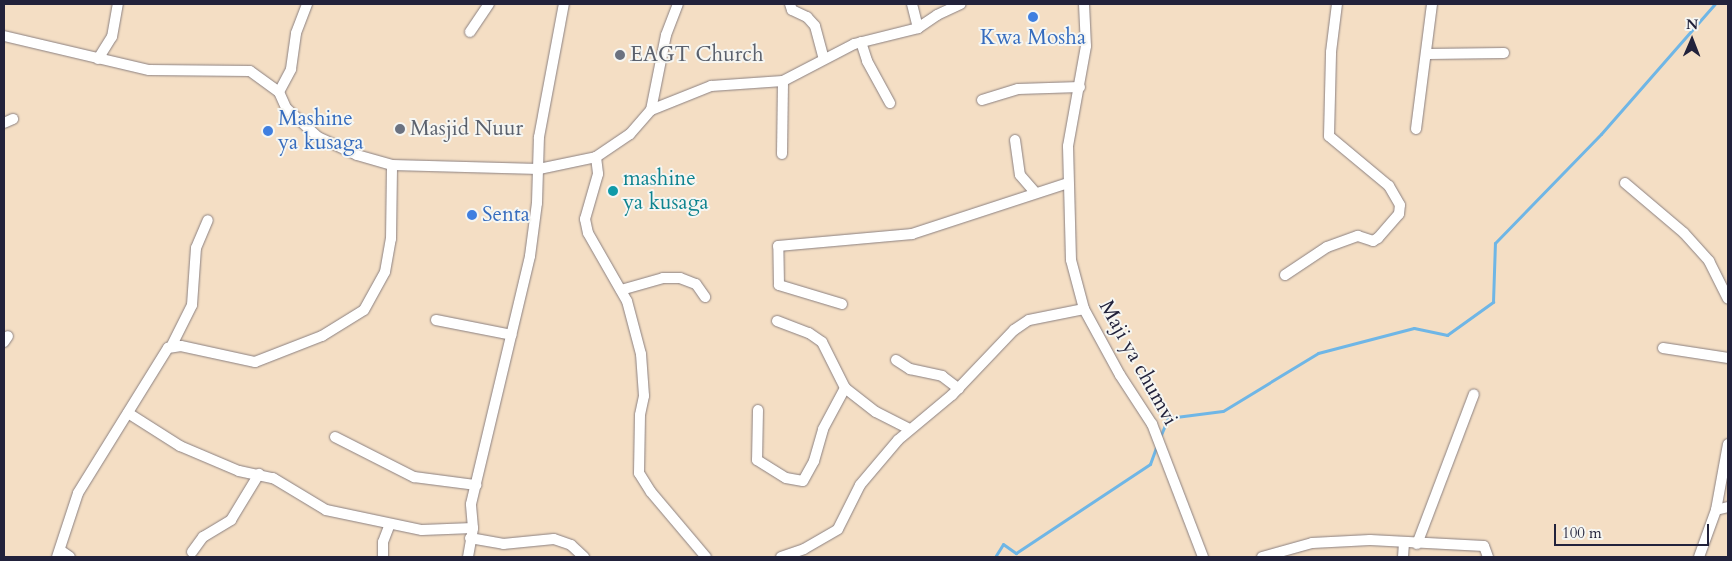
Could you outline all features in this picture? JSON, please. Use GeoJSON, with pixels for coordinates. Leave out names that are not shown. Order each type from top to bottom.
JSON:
{"type":"FeatureCollection","features":[{"type":"Feature","properties":{"kind":"street"},"geometry":{"type":"LineString","coordinates":[[98,59],[112,37],[118,4]]}},
{"type":"Feature","properties":{"kind":"street"},"geometry":{"type":"LineString","coordinates":[[279,92],[291,69],[296,33],[307,4]]}},
{"type":"Feature","properties":{"kind":"street"},"geometry":{"type":"LineString","coordinates":[[470,32],[488,4]]}},
{"type":"Feature","properties":{"kind":"street"},"geometry":{"type":"LineString","coordinates":[[468,557],[472,533],[471,504],[530,256],[539,169],[538,137],[564,4]]}},
{"type":"Feature","properties":{"kind":"street"},"geometry":{"type":"LineString","coordinates":[[651,110],[666,35],[678,4]]}},
{"type":"Feature","properties":{"kind":"street"},"geometry":{"type":"LineString","coordinates":[[790,4],[792,10],[807,17],[815,26],[824,59]]}},
{"type":"Feature","properties":{"kind":"street"},"geometry":{"type":"LineString","coordinates":[[912,4],[918,28]]}},
{"type":"Feature","properties":{"kind":"street"},"geometry":{"type":"LineString","coordinates":[[4,36],[160,72],[250,70],[279,92],[286,108],[318,137],[357,155],[392,165],[539,169],[596,157],[630,134],[651,110],[711,86],[783,81],[861,42],[918,28],[937,14],[961,4]]}},
{"type":"Feature","properties":{"kind":"street","name":"Maji ya chumvi"},"geometry":{"type":"LineString","coordinates":[[1084,4],[1086,46],[1080,87],[1071,121],[1068,183],[1071,260],[1084,309],[1120,375],[1152,424],[1203,557]]}},
{"type":"Feature","properties":{"kind":"street"},"geometry":{"type":"LineString","coordinates":[[1285,275],[1327,247],[1358,236],[1373,241],[1378,238],[1399,214],[1400,205],[1389,186],[1329,136],[1331,52],[1337,4]]}},
{"type":"Feature","properties":{"kind":"street"},"geometry":{"type":"LineString","coordinates":[[1416,130],[1428,54],[1432,4]]}},
{"type":"Feature","properties":{"kind":"street"},"geometry":{"type":"LineString","coordinates":[[861,42],[867,61],[890,103]]}},
{"type":"Feature","properties":{"kind":"street"},"geometry":{"type":"LineString","coordinates":[[1428,54],[1504,53]]}},
{"type":"Feature","properties":{"kind":"street"},"geometry":{"type":"LineString","coordinates":[[782,154],[783,81]]}},
{"type":"Feature","properties":{"kind":"street"},"geometry":{"type":"LineString","coordinates":[[982,100],[1018,90],[1080,87]]}},
{"type":"Feature","properties":{"kind":"street"},"geometry":{"type":"LineString","coordinates":[[1015,140],[1020,175],[1034,192]]}},
{"type":"Feature","properties":{"kind":"street"},"geometry":{"type":"LineString","coordinates":[[596,157],[598,174],[586,219],[588,233],[621,290],[641,354],[644,396],[640,415],[639,473],[651,492],[706,557]]}},
{"type":"Feature","properties":{"kind":"street"},"geometry":{"type":"LineString","coordinates":[[172,345],[255,362],[322,336],[364,310],[385,272],[391,239],[392,165]]}},
{"type":"Feature","properties":{"kind":"street"},"geometry":{"type":"LineString","coordinates":[[842,304],[779,285],[778,246],[912,234],[1034,192],[1068,183]]}},
{"type":"Feature","properties":{"kind":"street"},"geometry":{"type":"LineString","coordinates":[[1625,183],[1684,233],[1709,261],[1728,299]]}},
{"type":"Feature","properties":{"kind":"street"},"geometry":{"type":"LineString","coordinates":[[70,557],[58,553],[78,494],[159,360],[172,345],[192,305],[196,248],[208,220]]}},
{"type":"Feature","properties":{"kind":"street"},"geometry":{"type":"LineString","coordinates":[[621,290],[663,278],[680,278],[696,284],[705,297]]}},
{"type":"Feature","properties":{"kind":"street"},"geometry":{"type":"LineString","coordinates":[[781,557],[804,549],[838,529],[860,486],[909,429],[959,389],[1022,324],[1084,309]]}},
{"type":"Feature","properties":{"kind":"street"},"geometry":{"type":"LineString","coordinates":[[436,320],[512,335]]}},
{"type":"Feature","properties":{"kind":"street"},"geometry":{"type":"LineString","coordinates":[[777,321],[809,333],[822,342],[845,388],[876,412],[909,429]]}},
{"type":"Feature","properties":{"kind":"street"},"geometry":{"type":"LineString","coordinates":[[1664,348],[1728,358]]}},
{"type":"Feature","properties":{"kind":"street"},"geometry":{"type":"LineString","coordinates":[[896,360],[910,369],[942,376],[959,389]]}},
{"type":"Feature","properties":{"kind":"street"},"geometry":{"type":"LineString","coordinates":[[758,410],[757,460],[786,478],[803,481],[814,461],[823,429],[845,388]]}},
{"type":"Feature","properties":{"kind":"street"},"geometry":{"type":"LineString","coordinates":[[1417,544],[1474,394]]}},
{"type":"Feature","properties":{"kind":"street"},"geometry":{"type":"LineString","coordinates":[[128,414],[180,446],[239,471],[259,474],[291,486],[326,510],[432,531],[472,533],[503,544],[554,539],[571,545],[584,557]]}},
{"type":"Feature","properties":{"kind":"street"},"geometry":{"type":"LineString","coordinates":[[335,437],[414,477],[476,485]]}},
{"type":"Feature","properties":{"kind":"street"},"geometry":{"type":"LineString","coordinates":[[1699,557],[1716,510],[1728,444]]}},
{"type":"Feature","properties":{"kind":"street"},"geometry":{"type":"LineString","coordinates":[[192,552],[203,537],[231,520],[259,474]]}},
{"type":"Feature","properties":{"kind":"street"},"geometry":{"type":"LineString","coordinates":[[1716,510],[1728,507]]}},
{"type":"Feature","properties":{"kind":"street"},"geometry":{"type":"LineString","coordinates":[[383,557],[383,542],[390,524]]}},
{"type":"Feature","properties":{"kind":"street"},"geometry":{"type":"LineString","coordinates":[[1262,557],[1312,543],[1370,540],[1417,544],[1484,546],[1488,557]]}},
{"type":"Feature","properties":{"kind":"street"},"geometry":{"type":"LineString","coordinates":[[1403,557],[1404,543]]}},
{"type":"Feature","properties":{"kind":"waterway"},"geometry":{"type":"LineString","coordinates":[[1160,437],[1168,418],[1223,411],[1318,353],[1414,328],[1447,335],[1493,302],[1495,243],[1601,134],[1715,4]]}},
{"type":"Feature","properties":{"kind":"waterway"},"geometry":{"type":"LineString","coordinates":[[995,557],[1003,544],[1016,553],[1150,464],[1157,445]]}},
{"type":"Feature","properties":{"kind":"place","name":"Kwa Mosha"},"geometry":{"type":"Point","coordinates":[1033,17]}},
{"type":"Feature","properties":{"kind":"place","name":"EAGT Church"},"geometry":{"type":"Point","coordinates":[620,55]}},
{"type":"Feature","properties":{"kind":"place","name":"Masjid Nuur"},"geometry":{"type":"Point","coordinates":[400,129]}},
{"type":"Feature","properties":{"kind":"place","name":"Mashine ya kusaga"},"geometry":{"type":"Point","coordinates":[268,131]}},
{"type":"Feature","properties":{"kind":"place","name":"mashine ya kusaga"},"geometry":{"type":"Point","coordinates":[613,191]}},
{"type":"Feature","properties":{"kind":"place","name":"Senta"},"geometry":{"type":"Point","coordinates":[472,215]}}]}
